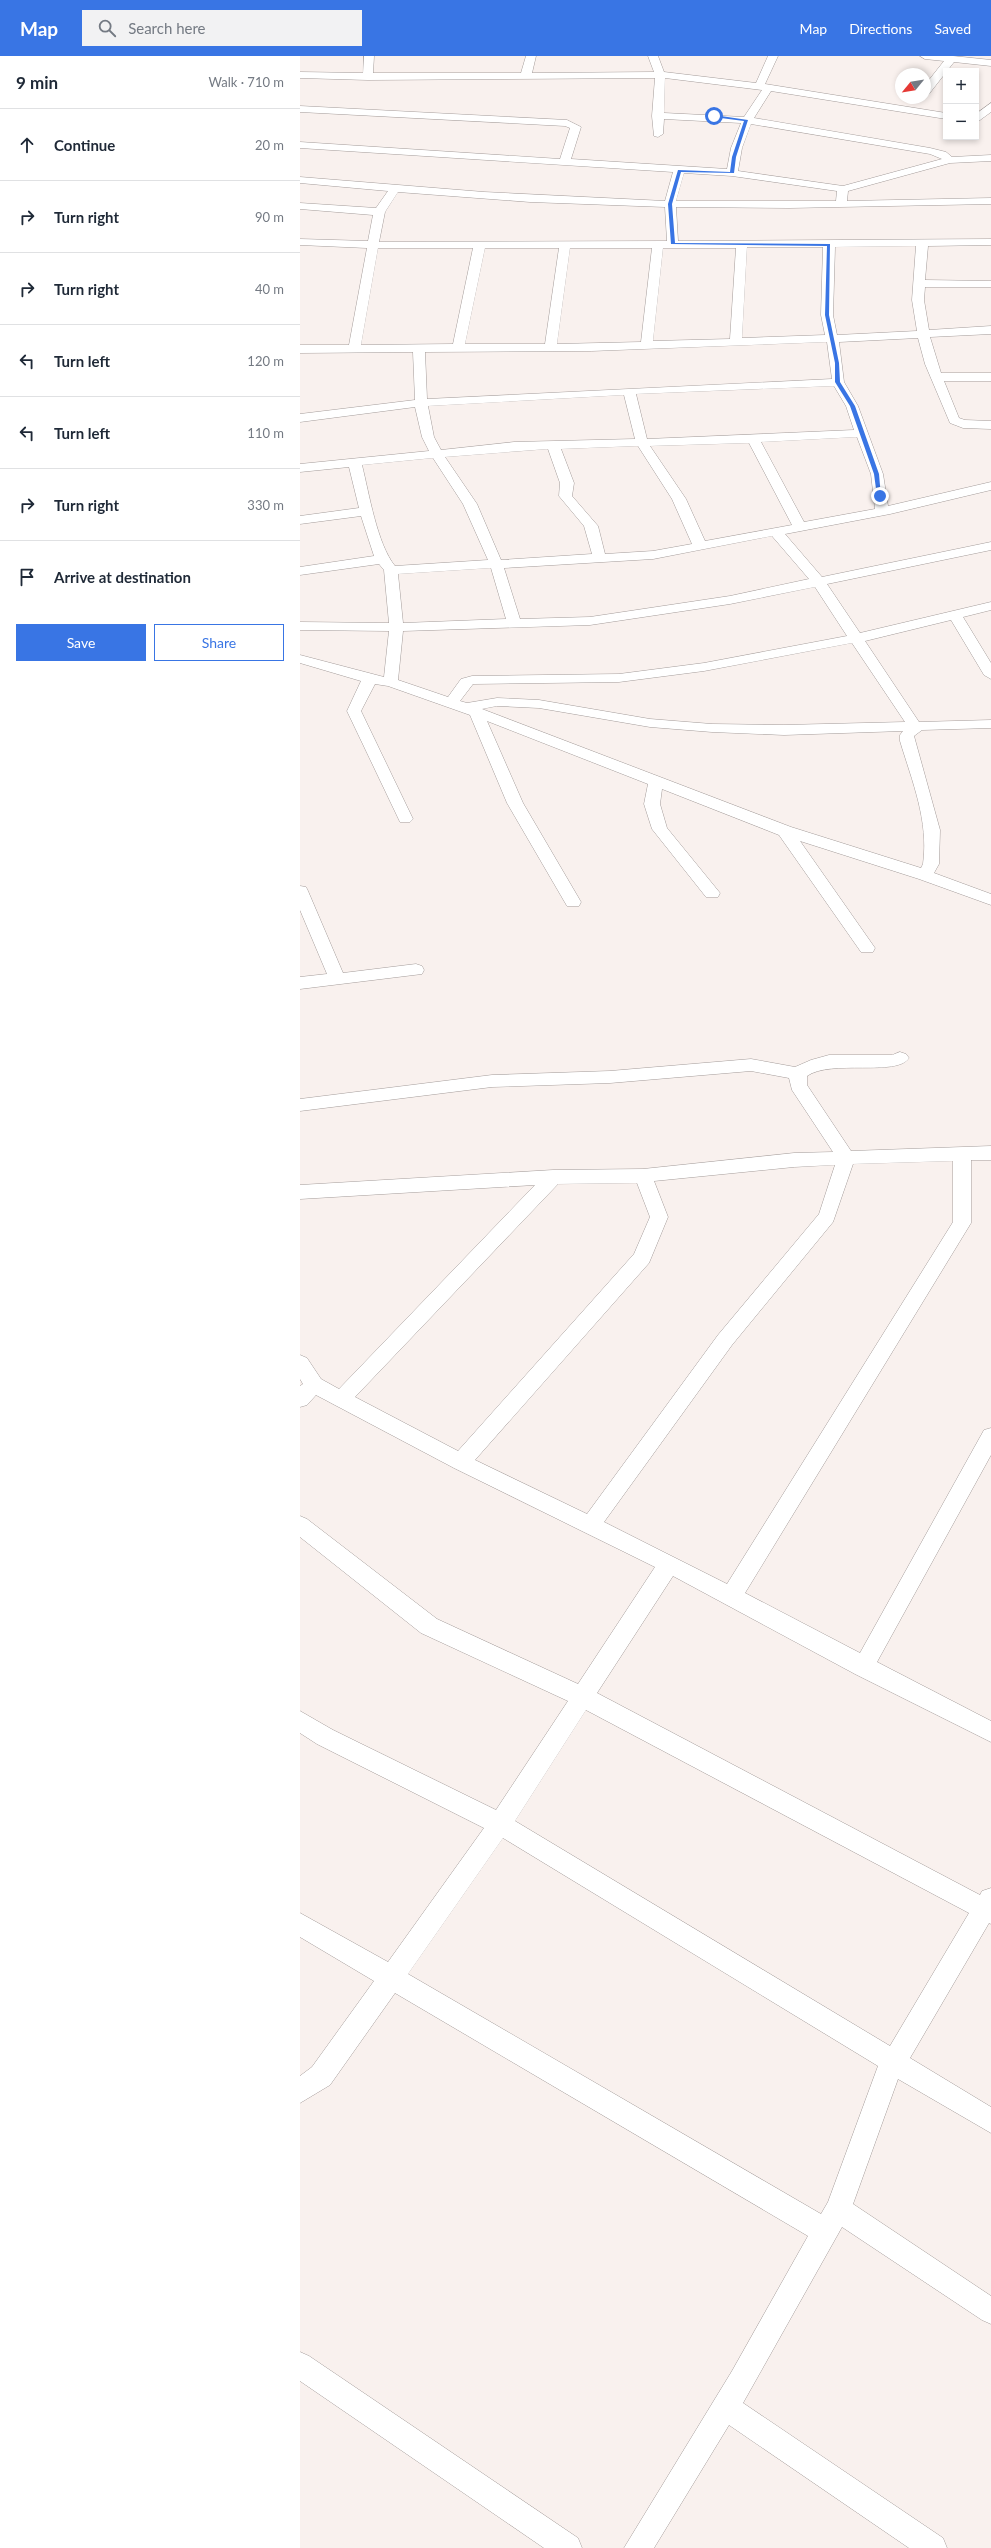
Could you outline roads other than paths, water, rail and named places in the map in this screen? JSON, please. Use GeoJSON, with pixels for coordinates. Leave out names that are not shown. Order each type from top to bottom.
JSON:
{"type":"FeatureCollection","features":[{"type":"Feature","properties":{"kind":"street"},"geometry":{"type":"LineString","coordinates":[[368,77],[369,56]]}},
{"type":"Feature","properties":{"kind":"street"},"geometry":{"type":"LineString","coordinates":[[526,74],[531,56]]}},
{"type":"Feature","properties":{"kind":"street"},"geometry":{"type":"LineString","coordinates":[[653,56],[660,74],[657,116],[658,134]]}},
{"type":"Feature","properties":{"kind":"street"},"geometry":{"type":"LineString","coordinates":[[732,173],[734,157],[746,120],[763,87],[772,56]]}},
{"type":"Feature","properties":{"kind":"street"},"geometry":{"type":"LineString","coordinates":[[925,56],[991,63]]}},
{"type":"Feature","properties":{"kind":"street"},"geometry":{"type":"LineString","coordinates":[[931,84],[951,59]]}},
{"type":"Feature","properties":{"kind":"street"},"geometry":{"type":"LineString","coordinates":[[300,74],[368,77],[526,74],[660,74],[700,77],[911,109],[943,115]]}},
{"type":"Feature","properties":{"kind":"street"},"geometry":{"type":"LineString","coordinates":[[911,109],[915,104]]}},
{"type":"Feature","properties":{"kind":"street"},"geometry":{"type":"LineString","coordinates":[[979,118],[991,106]]}},
{"type":"Feature","properties":{"kind":"street"},"geometry":{"type":"LineString","coordinates":[[300,109],[567,123],[576,127],[565,161]]}},
{"type":"Feature","properties":{"kind":"street"},"geometry":{"type":"LineString","coordinates":[[657,116],[699,115],[746,120],[930,151],[942,154],[950,160]]}},
{"type":"Feature","properties":{"kind":"street"},"geometry":{"type":"LineString","coordinates":[[979,122],[991,125]]}},
{"type":"Feature","properties":{"kind":"street"},"geometry":{"type":"LineString","coordinates":[[300,145],[565,161],[680,171],[732,173],[843,189],[950,160],[991,158]]}},
{"type":"Feature","properties":{"kind":"street"},"geometry":{"type":"LineString","coordinates":[[673,244],[670,204],[680,171]]}},
{"type":"Feature","properties":{"kind":"street"},"geometry":{"type":"LineString","coordinates":[[300,180],[395,189],[670,204],[991,201]]}},
{"type":"Feature","properties":{"kind":"street"},"geometry":{"type":"LineString","coordinates":[[354,349],[379,212],[395,189]]}},
{"type":"Feature","properties":{"kind":"street"},"geometry":{"type":"LineString","coordinates":[[841,203],[843,189]]}},
{"type":"Feature","properties":{"kind":"street"},"geometry":{"type":"LineString","coordinates":[[300,206],[379,212]]}},
{"type":"Feature","properties":{"kind":"street"},"geometry":{"type":"LineString","coordinates":[[300,242],[372,245],[829,245],[991,242]]}},
{"type":"Feature","properties":{"kind":"street"},"geometry":{"type":"LineString","coordinates":[[458,348],[480,244]]}},
{"type":"Feature","properties":{"kind":"street"},"geometry":{"type":"LineString","coordinates":[[736,341],[742,244]]}},
{"type":"Feature","properties":{"kind":"street"},"geometry":{"type":"LineString","coordinates":[[922,244],[918,300],[923,333],[931,364],[938,377],[954,420],[963,424],[991,425]]}},
{"type":"Feature","properties":{"kind":"street"},"geometry":{"type":"LineString","coordinates":[[551,348],[565,245]]}},
{"type":"Feature","properties":{"kind":"street"},"geometry":{"type":"LineString","coordinates":[[647,345],[658,245]]}},
{"type":"Feature","properties":{"kind":"street"},"geometry":{"type":"LineString","coordinates":[[829,245],[827,315],[832,338],[838,382],[852,406],[877,474],[882,511]]}},
{"type":"Feature","properties":{"kind":"street"},"geometry":{"type":"LineString","coordinates":[[919,283],[991,284]]}},
{"type":"Feature","properties":{"kind":"street"},"geometry":{"type":"LineString","coordinates":[[300,349],[551,348],[832,338],[991,330]]}},
{"type":"Feature","properties":{"kind":"street"},"geometry":{"type":"LineString","coordinates":[[419,349],[421,403],[428,436],[461,488],[497,564],[514,624]]}},
{"type":"Feature","properties":{"kind":"street"},"geometry":{"type":"LineString","coordinates":[[938,377],[991,377]]}},
{"type":"Feature","properties":{"kind":"street"},"geometry":{"type":"LineString","coordinates":[[300,418],[421,403],[629,391],[838,382]]}},
{"type":"Feature","properties":{"kind":"street"},"geometry":{"type":"LineString","coordinates":[[629,391],[642,442],[679,499],[700,546]]}},
{"type":"Feature","properties":{"kind":"street"},"geometry":{"type":"LineString","coordinates":[[300,468],[439,455],[514,446],[753,439],[861,433]]}},
{"type":"Feature","properties":{"kind":"street"},"geometry":{"type":"LineString","coordinates":[[753,439],[800,527]]}},
{"type":"Feature","properties":{"kind":"street"},"geometry":{"type":"LineString","coordinates":[[553,445],[567,483],[564,489],[565,497],[591,526],[600,559]]}},
{"type":"Feature","properties":{"kind":"street"},"geometry":{"type":"LineString","coordinates":[[355,463],[366,512],[382,559],[391,570],[396,627],[391,682]]}},
{"type":"Feature","properties":{"kind":"street"},"geometry":{"type":"LineString","coordinates":[[391,570],[653,555],[882,511],[990,488]]}},
{"type":"Feature","properties":{"kind":"street"},"geometry":{"type":"LineString","coordinates":[[300,520],[366,512]]}},
{"type":"Feature","properties":{"kind":"street"},"geometry":{"type":"LineString","coordinates":[[775,532],[818,581],[858,638],[916,728]]}},
{"type":"Feature","properties":{"kind":"street"},"geometry":{"type":"LineString","coordinates":[[300,626],[396,627],[590,621],[646,614],[730,600],[991,546]]}},
{"type":"Feature","properties":{"kind":"street"},"geometry":{"type":"LineString","coordinates":[[300,571],[382,559]]}},
{"type":"Feature","properties":{"kind":"street"},"geometry":{"type":"LineString","coordinates":[[573,902],[515,802],[464,708],[466,682],[472,680],[619,678],[704,667],[858,638],[991,606]]}},
{"type":"Feature","properties":{"kind":"street"},"geometry":{"type":"LineString","coordinates":[[955,615],[991,675]]}},
{"type":"Feature","properties":{"kind":"street"},"geometry":{"type":"LineString","coordinates":[[300,659],[372,679],[391,682],[464,708],[785,831],[925,875],[991,900]]}},
{"type":"Feature","properties":{"kind":"street"},"geometry":{"type":"LineString","coordinates":[[372,679],[366,684],[354,711],[405,819]]}},
{"type":"Feature","properties":{"kind":"street"},"geometry":{"type":"LineString","coordinates":[[464,708],[497,702],[539,704],[642,722],[712,728],[784,730],[916,728],[991,724]]}},
{"type":"Feature","properties":{"kind":"street"},"geometry":{"type":"LineString","coordinates":[[916,728],[907,735],[907,741],[930,820],[933,838],[932,868],[925,875]]}},
{"type":"Feature","properties":{"kind":"street"},"geometry":{"type":"LineString","coordinates":[[656,781],[652,804],[660,829],[712,892]]}},
{"type":"Feature","properties":{"kind":"street"},"geometry":{"type":"LineString","coordinates":[[785,831],[867,948]]}},
{"type":"Feature","properties":{"kind":"street"},"geometry":{"type":"LineString","coordinates":[[300,891],[337,978]]}},
{"type":"Feature","properties":{"kind":"street"},"geometry":{"type":"LineString","coordinates":[[300,982],[416,970]]}},
{"type":"Feature","properties":{"kind":"street"},"geometry":{"type":"LineString","coordinates":[[846,1158],[798,1086],[798,1074],[805,1067],[830,1062],[894,1061],[900,1058]]}},
{"type":"Feature","properties":{"kind":"street"},"geometry":{"type":"LineString","coordinates":[[300,1105],[492,1081],[610,1077],[751,1065],[798,1074]]}},
{"type":"Feature","properties":{"kind":"street"},"geometry":{"type":"LineString","coordinates":[[300,1192],[553,1177],[642,1176],[794,1160],[991,1152]]}},
{"type":"Feature","properties":{"kind":"street"},"geometry":{"type":"LineString","coordinates":[[731,1596],[962,1223],[962,1154]]}},
{"type":"Feature","properties":{"kind":"street"},"geometry":{"type":"LineString","coordinates":[[591,1524],[725,1340],[827,1217],[846,1158]]}},
{"type":"Feature","properties":{"kind":"street"},"geometry":{"type":"LineString","coordinates":[[461,1462],[642,1258],[658,1217],[642,1176]]}},
{"type":"Feature","properties":{"kind":"street"},"geometry":{"type":"LineString","coordinates":[[341,1399],[553,1177]]}},
{"type":"Feature","properties":{"kind":"street"},"geometry":{"type":"LineString","coordinates":[[300,1363],[314,1385],[461,1462],[591,1524],[731,1596],[863,1667],[991,1732]]}},
{"type":"Feature","properties":{"kind":"street"},"geometry":{"type":"LineString","coordinates":[[300,1400],[314,1385]]}},
{"type":"Feature","properties":{"kind":"street"},"geometry":{"type":"LineString","coordinates":[[863,1667],[989,1443]]}},
{"type":"Feature","properties":{"kind":"street"},"geometry":{"type":"LineString","coordinates":[[300,1525],[429,1626],[583,1697],[989,1907],[892,2062],[884,2080],[838,2209],[724,2406],[638,2548]]}},
{"type":"Feature","properties":{"kind":"street"},"geometry":{"type":"LineString","coordinates":[[300,2091],[321,2076],[500,1824],[669,1564]]}},
{"type":"Feature","properties":{"kind":"street"},"geometry":{"type":"LineString","coordinates":[[300,1721],[325,1736],[500,1824],[991,2121]]}},
{"type":"Feature","properties":{"kind":"street"},"geometry":{"type":"LineString","coordinates":[[300,1924],[825,2231]]}},
{"type":"Feature","properties":{"kind":"street"},"geometry":{"type":"LineString","coordinates":[[838,2209],[991,2312]]}},
{"type":"Feature","properties":{"kind":"street"},"geometry":{"type":"LineString","coordinates":[[300,2365],[568,2548]]}},
{"type":"Feature","properties":{"kind":"street"},"geometry":{"type":"LineString","coordinates":[[724,2406],[933,2548]]}}]}
